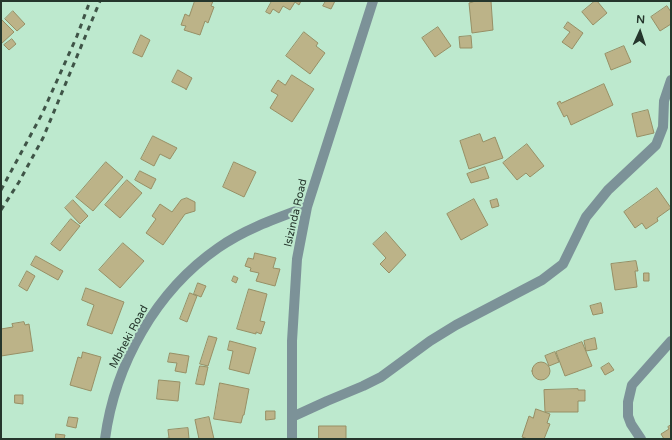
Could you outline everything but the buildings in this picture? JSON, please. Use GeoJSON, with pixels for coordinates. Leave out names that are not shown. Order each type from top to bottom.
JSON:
{"type":"FeatureCollection","features":[{"type":"Feature","properties":{"kind":"street","name":"Isizinda Road"},"geometry":{"type":"LineString","coordinates":[[292,439],[292,341],[297,259],[307,207],[373,1]]}},
{"type":"Feature","properties":{"kind":"street"},"geometry":{"type":"LineString","coordinates":[[292,417],[381,377],[430,341],[456,325],[542,280],[562,264],[586,217],[608,190],[656,145],[663,126],[664,101],[671,80]]}},
{"type":"Feature","properties":{"kind":"street","name":"Mbheki Road"},"geometry":{"type":"LineString","coordinates":[[105,439],[107,422],[114,394],[130,356],[150,317],[179,281],[217,248],[262,224],[307,207]]}},
{"type":"Feature","properties":{"kind":"street"},"geometry":{"type":"LineString","coordinates":[[641,439],[631,424],[628,416],[628,402],[632,385],[671,341]]}},
{"type":"Feature","properties":{"kind":"railway"},"geometry":{"type":"LineString","coordinates":[[1,190],[42,114],[77,36],[90,1]]}},
{"type":"Feature","properties":{"kind":"railway"},"geometry":{"type":"LineString","coordinates":[[1,210],[19,182],[43,138],[100,1]]}}]}
